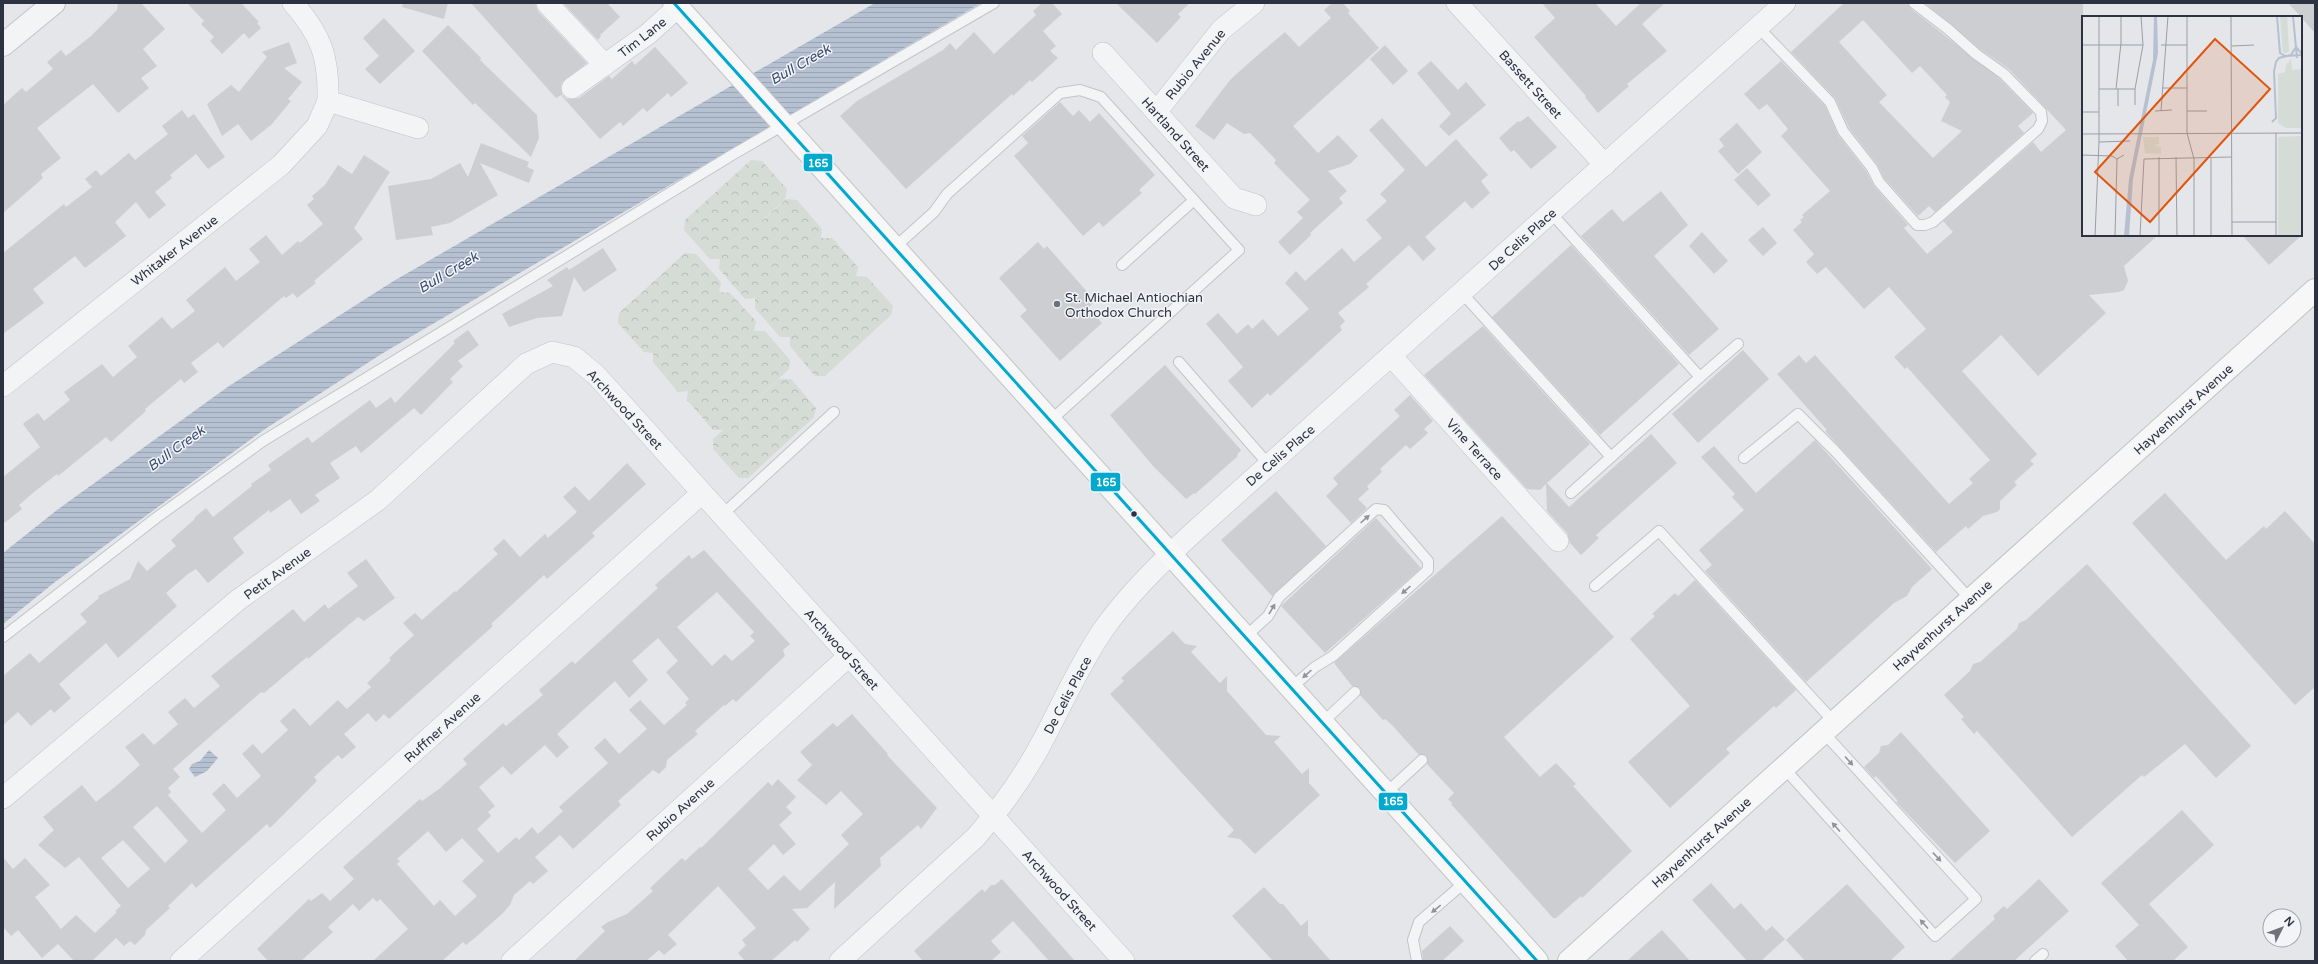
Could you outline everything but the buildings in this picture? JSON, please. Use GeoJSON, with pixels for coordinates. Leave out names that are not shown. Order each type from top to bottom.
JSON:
{"type":"FeatureCollection","features":[{"type":"Feature","properties":{"kind":"main road"},"geometry":{"type":"LineString","coordinates":[[676,5],[743,77],[1050,421],[1171,553],[1385,794],[1537,961]]}},
{"type":"Feature","properties":{"kind":"main road","name":"Hayvenhurst Avenue"},"geometry":{"type":"LineString","coordinates":[[1569,961],[2315,290]]}},
{"type":"Feature","properties":{"kind":"street"},"geometry":{"type":"LineString","coordinates":[[3,45],[54,3]]}},
{"type":"Feature","properties":{"kind":"street"},"geometry":{"type":"LineString","coordinates":[[293,3],[307,20],[322,47],[329,72],[328,101],[418,128]]}},
{"type":"Feature","properties":{"kind":"street","name":"Tim Lane"},"geometry":{"type":"LineString","coordinates":[[547,3],[605,65]]}},
{"type":"Feature","properties":{"kind":"street","name":"Rubio Avenue"},"geometry":{"type":"LineString","coordinates":[[1157,111],[1221,30],[1254,3]]}},
{"type":"Feature","properties":{"kind":"street","name":"Bassett Street"},"geometry":{"type":"LineString","coordinates":[[1458,3],[1605,165]]}},
{"type":"Feature","properties":{"kind":"street","name":"De Celis Place"},"geometry":{"type":"LineString","coordinates":[[840,961],[976,837],[994,817],[1041,744],[1081,667],[1104,629],[1146,577],[1785,3]]}},
{"type":"Feature","properties":{"kind":"street","name":"Tim Lane"},"geometry":{"type":"LineString","coordinates":[[572,88],[648,34],[676,5]]}},
{"type":"Feature","properties":{"kind":"street","name":"Hartland Street"},"geometry":{"type":"LineString","coordinates":[[1103,53],[1234,198],[1256,205]]}},
{"type":"Feature","properties":{"kind":"street","name":"Whitaker Avenue"},"geometry":{"type":"LineString","coordinates":[[3,386],[281,165],[317,126],[328,101]]}},
{"type":"Feature","properties":{"kind":"street","name":"Archwood Street"},"geometry":{"type":"LineString","coordinates":[[552,352],[574,357],[596,375],[1124,961]]}},
{"type":"Feature","properties":{"kind":"street","name":"Petit Avenue"},"geometry":{"type":"LineString","coordinates":[[3,798],[238,600],[378,500],[526,364],[552,352]]}},
{"type":"Feature","properties":{"kind":"street","name":"Vine Terrace"},"geometry":{"type":"LineString","coordinates":[[1392,357],[1558,541]]}},
{"type":"Feature","properties":{"kind":"street","name":"Ruffner Avenue"},"geometry":{"type":"LineString","coordinates":[[181,961],[702,493]]}},
{"type":"Feature","properties":{"kind":"street","name":"Rubio Avenue"},"geometry":{"type":"LineString","coordinates":[[512,961],[849,656]]}},
{"type":"Feature","properties":{"kind":"lane"},"geometry":{"type":"LineString","coordinates":[[3,637],[156,518],[263,441],[785,125],[994,3]]}},
{"type":"Feature","properties":{"kind":"lane"},"geometry":{"type":"LineString","coordinates":[[1758,27],[1830,102],[1843,131],[1872,168],[1879,182],[1917,225],[1925,225],[1933,222],[2038,129],[2042,121],[2041,112],[2004,74],[1976,54],[1948,29],[1914,3]]}},
{"type":"Feature","properties":{"kind":"lane"},"geometry":{"type":"LineString","coordinates":[[895,247],[934,212],[946,194],[1060,93],[1080,90],[1101,96],[1239,250],[1050,421]]}},
{"type":"Feature","properties":{"kind":"lane"},"geometry":{"type":"LineString","coordinates":[[1122,265],[1194,200]]}},
{"type":"Feature","properties":{"kind":"lane"},"geometry":{"type":"LineString","coordinates":[[1551,213],[1700,378]]}},
{"type":"Feature","properties":{"kind":"lane"},"geometry":{"type":"LineString","coordinates":[[1462,293],[1611,457]]}},
{"type":"Feature","properties":{"kind":"lane"},"geometry":{"type":"LineString","coordinates":[[1571,493],[1738,344]]}},
{"type":"Feature","properties":{"kind":"lane"},"geometry":{"type":"LineString","coordinates":[[1179,362],[1269,465]]}},
{"type":"Feature","properties":{"kind":"lane"},"geometry":{"type":"LineString","coordinates":[[722,515],[834,412]]}},
{"type":"Feature","properties":{"kind":"lane"},"geometry":{"type":"LineString","coordinates":[[1744,458],[1798,414],[1835,451],[1971,600]]}},
{"type":"Feature","properties":{"kind":"lane"},"geometry":{"type":"LineString","coordinates":[[1245,636],[1268,616],[1285,592],[1376,509],[1384,510],[1428,561],[1428,570],[1333,656],[1315,667],[1291,688]]}},
{"type":"Feature","properties":{"kind":"lane"},"geometry":{"type":"LineString","coordinates":[[1595,586],[1659,531],[1976,899],[1935,936],[1784,768]]}},
{"type":"Feature","properties":{"kind":"lane"},"geometry":{"type":"LineString","coordinates":[[1322,723],[1355,692]]}},
{"type":"Feature","properties":{"kind":"lane"},"geometry":{"type":"LineString","coordinates":[[1385,794],[1422,760]]}},
{"type":"Feature","properties":{"kind":"lane"},"geometry":{"type":"LineString","coordinates":[[1417,961],[1413,940],[1419,922],[1465,882]]}},
{"type":"Feature","properties":{"kind":"green space"},"geometry":{"type":"Polygon","coordinates":[[[751,160],[762,161],[787,189],[785,199],[729,251],[786,199],[797,200],[822,229],[821,238],[832,238],[858,267],[856,276],[867,277],[893,306],[891,315],[825,376],[815,376],[790,346],[790,337],[780,337],[755,308],[755,298],[745,299],[719,269],[720,259],[710,259],[684,230],[685,220],[751,160]]]}},
{"type":"Feature","properties":{"kind":"green space"},"geometry":{"type":"Polygon","coordinates":[[[685,253],[696,254],[721,282],[719,292],[730,293],[756,321],[754,331],[765,331],[790,360],[789,369],[737,417],[779,379],[791,379],[816,408],[814,417],[748,478],[739,478],[713,449],[713,439],[723,430],[713,430],[687,400],[688,391],[678,392],[653,362],[653,353],[644,352],[618,323],[619,313],[685,253]]]}},
{"type":"Feature","properties":{"kind":"water","name":"Bull Creek"},"geometry":{"type":"Polygon","coordinates":[[[875,3],[981,3],[383,353],[265,429],[55,582],[3,624],[3,553],[57,510],[229,386],[392,282],[875,3]]]}},
{"type":"Feature","properties":{"kind":"water"},"geometry":{"type":"Polygon","coordinates":[[[209,750],[218,758],[207,771],[195,777],[189,769],[192,764],[200,761],[209,750]]]}},
{"type":"Feature","properties":{"kind":"transit line","name":"165"},"geometry":{"type":"LineString","coordinates":[[674,3],[1537,961]]}},
{"type":"Feature","properties":{"kind":"place","name":"St. Michael Antiochian Orthodox Church"},"geometry":{"type":"Point","coordinates":[1057,304]}}]}
